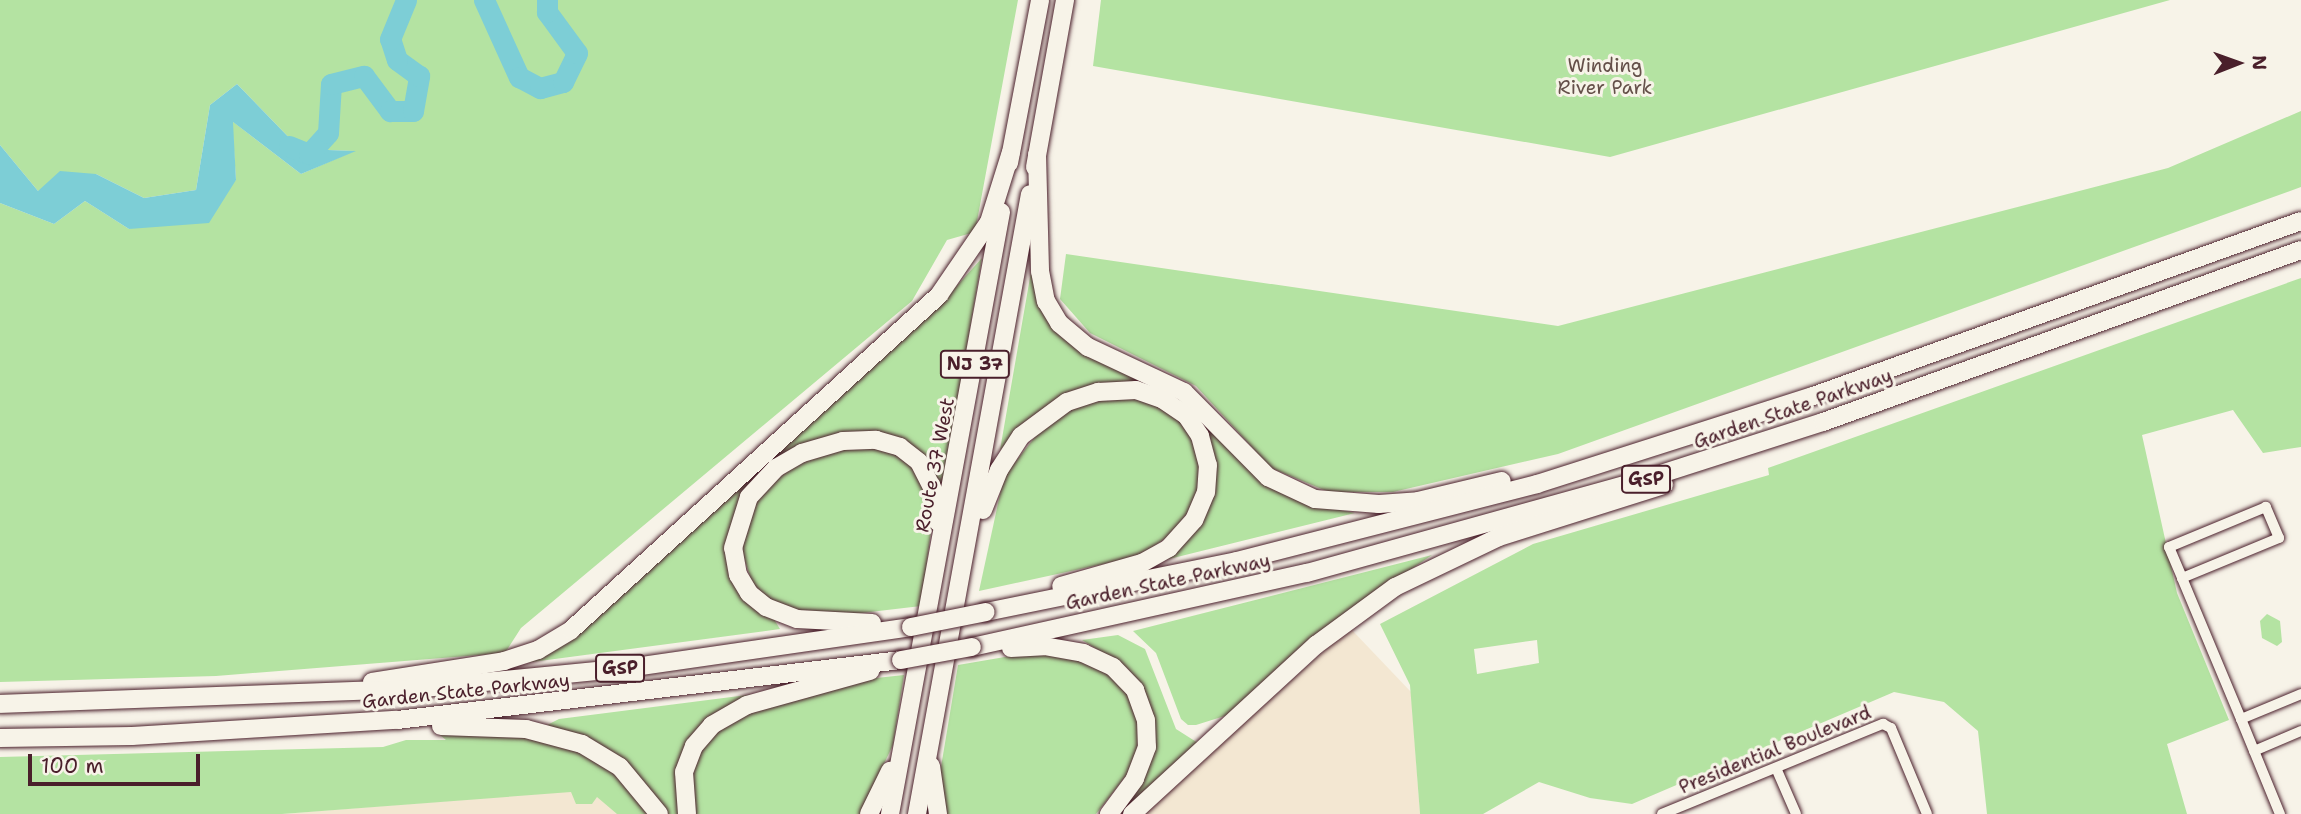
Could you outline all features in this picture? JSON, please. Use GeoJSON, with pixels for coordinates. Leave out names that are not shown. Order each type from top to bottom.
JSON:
{"type":"FeatureCollection","features":[{"type":"Feature","properties":{"kind":"highway","name":"Route 37 West"},"geometry":{"type":"LineString","coordinates":[[890,814],[1040,0]]}},
{"type":"Feature","properties":{"kind":"highway","name":"NJ 37"},"geometry":{"type":"LineString","coordinates":[[917,814],[1065,0]]}},
{"type":"Feature","properties":{"kind":"highway"},"geometry":{"type":"LineString","coordinates":[[327,692],[504,661],[538,650],[571,630],[939,295],[989,222],[1011,152]]}},
{"type":"Feature","properties":{"kind":"highway"},"geometry":{"type":"LineString","coordinates":[[1037,155],[1040,271],[1046,301],[1059,323],[1087,346],[1184,392],[1258,469],[1297,494],[1343,503],[1418,501],[1716,428]]}},
{"type":"Feature","properties":{"kind":"highway","name":"Garden State Parkway"},"geometry":{"type":"LineString","coordinates":[[0,705],[413,689],[627,668],[911,627],[1143,582],[1382,526],[1716,428],[2301,221]]}},
{"type":"Feature","properties":{"kind":"highway","name":"Garden State Parkway"},"geometry":{"type":"LineString","coordinates":[[0,738],[325,726],[617,697],[901,660],[972,647],[1245,588],[1484,527],[1743,449],[2301,250]]}},
{"type":"Feature","properties":{"kind":"highway"},"geometry":{"type":"LineString","coordinates":[[969,538],[1014,446],[1038,421],[1067,402],[1108,391],[1144,392],[1179,410],[1200,436],[1208,465],[1206,492],[1194,520],[1169,548],[1124,571],[1052,587],[986,612]]}},
{"type":"Feature","properties":{"kind":"highway"},"geometry":{"type":"LineString","coordinates":[[1132,814],[1341,624],[1421,572],[1510,533],[1639,494],[1902,394]]}},
{"type":"Feature","properties":{"kind":"highway"},"geometry":{"type":"LineString","coordinates":[[911,627],[813,622],[788,617],[760,603],[742,582],[733,558],[743,508],[767,475],[802,453],[855,439],[885,441],[919,462],[936,495],[936,575]]}},
{"type":"Feature","properties":{"kind":"highway"},"geometry":{"type":"LineString","coordinates":[[972,647],[1075,651],[1106,662],[1128,681],[1143,709],[1147,747],[1135,779],[1109,814]]}},
{"type":"Feature","properties":{"kind":"highway"},"geometry":{"type":"LineString","coordinates":[[687,814],[683,782],[690,754],[705,732],[727,714],[901,660]]}},
{"type":"Feature","properties":{"kind":"highway"},"geometry":{"type":"LineString","coordinates":[[325,726],[486,725],[562,736],[616,763],[659,814]]}},
{"type":"Feature","properties":{"kind":"highway"},"geometry":{"type":"LineString","coordinates":[[869,814],[906,733]]}},
{"type":"Feature","properties":{"kind":"highway"},"geometry":{"type":"LineString","coordinates":[[929,746],[938,814]]}},
{"type":"Feature","properties":{"kind":"street"},"geometry":{"type":"LineString","coordinates":[[2182,578],[2279,538],[2266,507],[2169,547],[2280,814]]}},
{"type":"Feature","properties":{"kind":"street"},"geometry":{"type":"LineString","coordinates":[[2241,719],[2301,694]]}},
{"type":"Feature","properties":{"kind":"street","name":"Presidential Boulevard"},"geometry":{"type":"LineString","coordinates":[[1662,814],[1887,725],[1927,814]]}},
{"type":"Feature","properties":{"kind":"street"},"geometry":{"type":"LineString","coordinates":[[2254,751],[2301,731]]}},
{"type":"Feature","properties":{"kind":"street"},"geometry":{"type":"LineString","coordinates":[[1776,768],[1796,814]]}},
{"type":"Feature","properties":{"kind":"shaded area"},"geometry":{"type":"Polygon","coordinates":[[[1350,628],[1411,692],[1420,814],[1142,814],[1350,628]]]}},
{"type":"Feature","properties":{"kind":"shaded area"},"geometry":{"type":"Polygon","coordinates":[[[606,782],[630,814],[282,814],[548,793],[606,782]]]}},
{"type":"Feature","properties":{"kind":"green space"},"geometry":{"type":"Polygon","coordinates":[[[0,0],[1018,0],[975,232],[947,240],[912,301],[521,628],[505,653],[216,676],[0,682],[0,203],[54,224],[85,201],[129,229],[236,180],[232,121],[301,174],[354,151],[300,149],[237,84],[210,105],[196,190],[144,198],[96,174],[38,191],[0,145],[0,0]]]}},
{"type":"Feature","properties":{"kind":"green space","name":"Winding River Park"},"geometry":{"type":"Polygon","coordinates":[[[1101,0],[2170,0],[1610,157],[1093,66],[1101,0]]]}},
{"type":"Feature","properties":{"kind":"green space"},"geometry":{"type":"Polygon","coordinates":[[[2301,111],[2301,187],[1558,454],[1393,492],[1329,492],[1271,468],[1196,386],[1090,333],[1060,299],[1066,254],[1558,326],[2168,168],[2301,111]]]}},
{"type":"Feature","properties":{"kind":"green space"},"geometry":{"type":"Polygon","coordinates":[[[982,258],[942,493],[875,432],[811,441],[789,451],[744,493],[727,542],[780,629],[517,664],[539,656],[944,300],[982,258]]]}},
{"type":"Feature","properties":{"kind":"green space"},"geometry":{"type":"Polygon","coordinates":[[[1032,266],[1045,311],[1174,393],[1253,472],[1320,506],[1355,513],[1165,560],[1215,468],[1171,396],[1064,396],[1031,417],[1000,450],[1032,266]]]}},
{"type":"Feature","properties":{"kind":"green space"},"geometry":{"type":"Polygon","coordinates":[[[2301,278],[2301,447],[2263,453],[2233,410],[2142,435],[2177,593],[2229,720],[2167,744],[2187,814],[1987,814],[1978,731],[1944,702],[1894,692],[1632,804],[1590,798],[1539,782],[1483,814],[1420,814],[1410,685],[1380,624],[1533,544],[1769,475],[1768,468],[2301,278]],[[1537,640],[1474,649],[1477,674],[1539,663],[1537,640]]]}},
{"type":"Feature","properties":{"kind":"green space"},"geometry":{"type":"Polygon","coordinates":[[[1120,396],[1153,403],[1183,423],[1197,451],[1201,479],[1192,507],[1170,535],[1140,556],[979,591],[1004,476],[1047,422],[1079,406],[1120,396]]]}},
{"type":"Feature","properties":{"kind":"green space"},"geometry":{"type":"Polygon","coordinates":[[[854,445],[891,450],[917,469],[934,509],[921,606],[819,618],[774,604],[752,583],[741,548],[758,496],[797,463],[854,445]]]}},
{"type":"Feature","properties":{"kind":"green space"},"geometry":{"type":"Polygon","coordinates":[[[1432,555],[1327,626],[1231,714],[1196,725],[1188,725],[1181,719],[1156,653],[1133,631],[1432,555]]]}},
{"type":"Feature","properties":{"kind":"green space"},"geometry":{"type":"Polygon","coordinates":[[[2267,614],[2280,621],[2282,642],[2277,646],[2262,638],[2260,621],[2267,614]]]}},
{"type":"Feature","properties":{"kind":"green space"},"geometry":{"type":"Polygon","coordinates":[[[1118,635],[1145,649],[1176,729],[1198,743],[1121,814],[1117,814],[1150,765],[1153,713],[1138,680],[1126,667],[1082,640],[1118,635]]]}},
{"type":"Feature","properties":{"kind":"green space"},"geometry":{"type":"Polygon","coordinates":[[[1028,653],[1065,655],[1106,669],[1133,700],[1141,739],[1136,763],[1096,814],[943,814],[938,785],[958,665],[1028,653]]]}},
{"type":"Feature","properties":{"kind":"green space"},"geometry":{"type":"Polygon","coordinates":[[[904,675],[893,745],[860,814],[693,814],[692,766],[710,737],[749,711],[849,681],[904,675]]]}},
{"type":"Feature","properties":{"kind":"green space"},"geometry":{"type":"Polygon","coordinates":[[[755,694],[701,727],[681,814],[668,814],[625,762],[588,739],[547,725],[559,719],[755,694]]]}},
{"type":"Feature","properties":{"kind":"green space"},"geometry":{"type":"Polygon","coordinates":[[[435,731],[542,737],[603,760],[653,814],[617,814],[597,797],[592,804],[576,804],[571,792],[282,814],[0,814],[0,757],[383,747],[406,740],[446,740],[435,731]]]}},
{"type":"Feature","properties":{"kind":"water"},"geometry":{"type":"Polygon","coordinates":[[[237,84],[300,149],[356,151],[301,174],[233,122],[236,180],[209,223],[129,229],[85,201],[54,224],[0,203],[0,145],[38,191],[60,171],[96,174],[144,198],[196,190],[210,105],[237,84]]]}},
{"type":"Feature","properties":{"kind":"waterway"},"geometry":{"type":"LineString","coordinates":[[289,146],[309,154],[328,133],[331,84],[364,76],[390,111],[413,111],[419,76],[397,60],[390,39],[406,0]]}},
{"type":"Feature","properties":{"kind":"waterway"},"geometry":{"type":"LineString","coordinates":[[484,0],[519,77],[540,88],[563,82],[577,53],[547,12],[547,0]]}}]}
